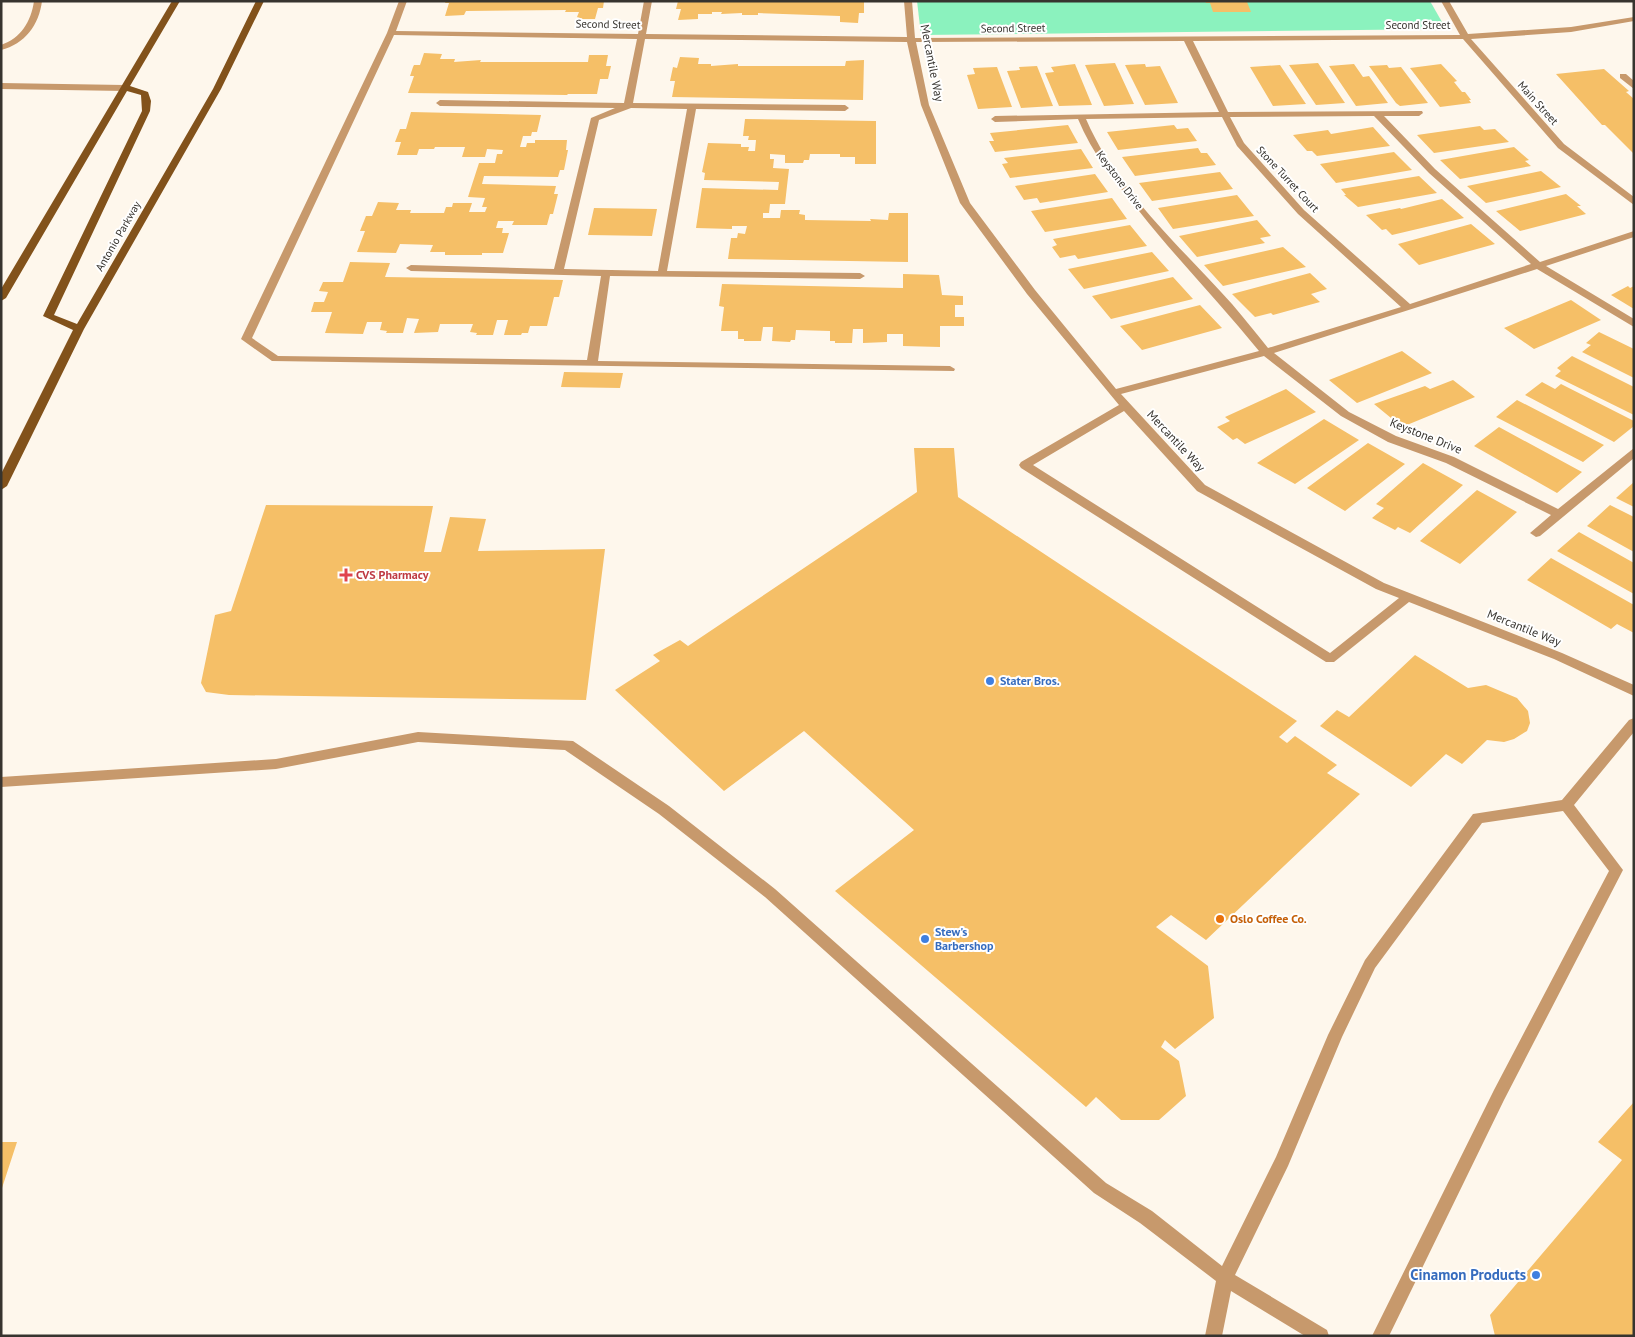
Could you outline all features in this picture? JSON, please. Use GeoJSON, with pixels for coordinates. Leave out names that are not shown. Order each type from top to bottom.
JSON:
{"type":"FeatureCollection","features":[{"type":"Feature","properties":{"kind":"main road"},"geometry":{"type":"LineString","coordinates":[[1,298],[176,1]]}},
{"type":"Feature","properties":{"kind":"main road","name":"Antonio Parkway"},"geometry":{"type":"LineString","coordinates":[[1,486],[79,329],[217,89],[260,1]]}},
{"type":"Feature","properties":{"kind":"main road"},"geometry":{"type":"LineString","coordinates":[[79,329],[48,316],[146,111],[147,101],[145,94],[137,90],[124,88]]}},
{"type":"Feature","properties":{"kind":"street"},"geometry":{"type":"LineString","coordinates":[[1,48],[21,38],[36,16],[38,1]]}},
{"type":"Feature","properties":{"kind":"street"},"geometry":{"type":"LineString","coordinates":[[403,1],[391,33],[246,339],[276,359],[950,369]]}},
{"type":"Feature","properties":{"kind":"street"},"geometry":{"type":"LineString","coordinates":[[628,106],[648,1]]}},
{"type":"Feature","properties":{"kind":"street","name":"Mercantile Way"},"geometry":{"type":"LineString","coordinates":[[908,1],[911,40],[924,105],[965,203],[1031,292],[1114,394],[1201,488],[1380,586],[1558,656],[1634,691]]}},
{"type":"Feature","properties":{"kind":"street","name":"Main Street"},"geometry":{"type":"LineString","coordinates":[[1445,1],[1465,36],[1561,146],[1634,202]]}},
{"type":"Feature","properties":{"kind":"street","name":"Second Street"},"geometry":{"type":"LineString","coordinates":[[391,33],[911,40],[1465,36],[1536,34],[1590,28],[1634,19]]}},
{"type":"Feature","properties":{"kind":"street","name":"Stone Turret Court"},"geometry":{"type":"LineString","coordinates":[[1187,38],[1240,144],[1301,212],[1408,308]]}},
{"type":"Feature","properties":{"kind":"street"},"geometry":{"type":"LineString","coordinates":[[1624,76],[1634,86]]}},
{"type":"Feature","properties":{"kind":"street"},"geometry":{"type":"LineString","coordinates":[[1,86],[124,88]]}},
{"type":"Feature","properties":{"kind":"street"},"geometry":{"type":"LineString","coordinates":[[440,104],[845,108]]}},
{"type":"Feature","properties":{"kind":"street"},"geometry":{"type":"LineString","coordinates":[[558,272],[595,118],[628,106]]}},
{"type":"Feature","properties":{"kind":"street"},"geometry":{"type":"LineString","coordinates":[[662,274],[692,107]]}},
{"type":"Feature","properties":{"kind":"street"},"geometry":{"type":"LineString","coordinates":[[995,119],[1081,116],[1420,113]]}},
{"type":"Feature","properties":{"kind":"street"},"geometry":{"type":"LineString","coordinates":[[1377,114],[1432,171],[1538,265],[1634,324]]}},
{"type":"Feature","properties":{"kind":"street","name":"Keystone Drive"},"geometry":{"type":"LineString","coordinates":[[1081,116],[1092,142],[1122,185],[1166,239],[1229,307],[1266,352],[1345,414],[1392,439],[1450,460],[1559,514]]}},
{"type":"Feature","properties":{"kind":"street"},"geometry":{"type":"LineString","coordinates":[[1114,394],[1266,352],[1634,234]]}},
{"type":"Feature","properties":{"kind":"street"},"geometry":{"type":"LineString","coordinates":[[411,268],[662,274],[860,276]]}},
{"type":"Feature","properties":{"kind":"street"},"geometry":{"type":"LineString","coordinates":[[592,364],[606,273]]}},
{"type":"Feature","properties":{"kind":"street"},"geometry":{"type":"LineString","coordinates":[[1125,406],[1024,465],[1330,659],[1408,597]]}},
{"type":"Feature","properties":{"kind":"street"},"geometry":{"type":"LineString","coordinates":[[1536,533],[1634,452]]}},
{"type":"Feature","properties":{"kind":"street"},"geometry":{"type":"LineString","coordinates":[[1213,1336],[1225,1278],[1282,1161],[1336,1035],[1370,964],[1478,818],[1566,805],[1634,723]]}},
{"type":"Feature","properties":{"kind":"street"},"geometry":{"type":"LineString","coordinates":[[1,782],[276,764],[418,737],[568,745],[664,810],[770,893],[1100,1188],[1146,1217],[1225,1278],[1321,1336]]}},
{"type":"Feature","properties":{"kind":"street"},"geometry":{"type":"LineString","coordinates":[[1380,1336],[1499,1095],[1616,870],[1566,805]]}},
{"type":"Feature","properties":{"kind":"green space"},"geometry":{"type":"Polygon","coordinates":[[[917,1],[1430,1],[1446,29],[921,35],[917,1]]]}},
{"type":"Feature","properties":{"kind":"building"},"geometry":{"type":"Polygon","coordinates":[[[446,1],[604,1],[603,8],[598,8],[595,19],[582,19],[577,17],[579,12],[565,12],[566,10],[466,11],[464,15],[445,16],[449,3],[445,3],[446,1]]]}},
{"type":"Feature","properties":{"kind":"building"},"geometry":{"type":"Polygon","coordinates":[[[678,1],[864,1],[864,13],[859,13],[858,23],[840,22],[840,16],[758,13],[758,15],[742,15],[742,13],[721,14],[722,12],[698,14],[698,19],[678,20],[681,9],[676,9],[678,1]]]}},
{"type":"Feature","properties":{"kind":"building"},"geometry":{"type":"Polygon","coordinates":[[[1205,1],[1247,2],[1251,12],[1213,12],[1210,3],[1205,1]]]}},
{"type":"Feature","properties":{"kind":"building"},"geometry":{"type":"Polygon","coordinates":[[[424,53],[442,54],[440,59],[455,59],[454,62],[481,60],[480,62],[588,62],[589,55],[608,55],[606,66],[611,66],[608,79],[600,79],[597,94],[408,93],[414,76],[410,76],[413,67],[414,65],[420,65],[424,53]]]}},
{"type":"Feature","properties":{"kind":"building"},"geometry":{"type":"Polygon","coordinates":[[[680,57],[699,58],[698,64],[711,64],[711,66],[738,64],[738,66],[845,66],[846,61],[864,60],[863,100],[672,97],[675,81],[670,81],[673,67],[677,68],[680,57]]]}},
{"type":"Feature","properties":{"kind":"building"},"geometry":{"type":"Polygon","coordinates":[[[1115,63],[1134,104],[1104,106],[1085,65],[1115,63]]]}},
{"type":"Feature","properties":{"kind":"building"},"geometry":{"type":"Polygon","coordinates":[[[1318,63],[1345,103],[1316,105],[1289,65],[1318,63]]]}},
{"type":"Feature","properties":{"kind":"building"},"geometry":{"type":"Polygon","coordinates":[[[1075,64],[1092,105],[1059,106],[1045,73],[1054,72],[1051,67],[1075,64]]]}},
{"type":"Feature","properties":{"kind":"building"},"geometry":{"type":"Polygon","coordinates":[[[1145,64],[1146,67],[1160,66],[1178,103],[1145,105],[1125,65],[1145,64]]]}},
{"type":"Feature","properties":{"kind":"building"},"geometry":{"type":"Polygon","coordinates":[[[1354,64],[1363,77],[1369,76],[1388,103],[1356,106],[1329,66],[1354,64]]]}},
{"type":"Feature","properties":{"kind":"building"},"geometry":{"type":"Polygon","coordinates":[[[1441,64],[1457,81],[1454,82],[1462,92],[1465,92],[1471,103],[1440,107],[1410,68],[1441,64]]]}},
{"type":"Feature","properties":{"kind":"building"},"geometry":{"type":"Polygon","coordinates":[[[1280,65],[1306,104],[1273,106],[1250,67],[1280,65]]]}},
{"type":"Feature","properties":{"kind":"building"},"geometry":{"type":"Polygon","coordinates":[[[1387,65],[1389,68],[1401,67],[1428,103],[1400,106],[1396,103],[1369,66],[1387,65]]]}},
{"type":"Feature","properties":{"kind":"building"},"geometry":{"type":"Polygon","coordinates":[[[1037,66],[1053,106],[1021,108],[1007,71],[1020,70],[1019,67],[1037,66]]]}},
{"type":"Feature","properties":{"kind":"building"},"geometry":{"type":"Polygon","coordinates":[[[997,67],[1012,107],[978,109],[967,75],[975,74],[973,68],[997,67]]]}},
{"type":"Feature","properties":{"kind":"building"},"geometry":{"type":"Polygon","coordinates":[[[1604,69],[1629,91],[1626,92],[1634,99],[1634,154],[1605,125],[1602,125],[1556,74],[1604,69]]]}},
{"type":"Feature","properties":{"kind":"building"},"geometry":{"type":"Polygon","coordinates":[[[411,112],[541,115],[537,132],[532,132],[531,136],[523,136],[520,147],[526,147],[527,143],[535,143],[535,140],[567,140],[566,150],[568,150],[564,170],[560,170],[558,177],[484,176],[482,184],[556,186],[554,194],[558,194],[553,214],[550,214],[547,225],[512,225],[514,221],[498,221],[496,228],[503,228],[502,233],[509,233],[503,253],[445,255],[445,252],[430,252],[433,245],[400,244],[396,253],[357,252],[365,231],[360,231],[366,216],[372,216],[378,202],[399,203],[396,210],[411,210],[410,213],[444,213],[446,207],[452,207],[453,203],[472,203],[469,212],[485,212],[487,207],[482,207],[485,198],[468,197],[479,163],[495,163],[497,154],[502,154],[503,150],[487,149],[485,157],[462,157],[465,147],[435,147],[434,149],[419,149],[417,155],[397,155],[401,142],[395,142],[400,129],[406,129],[411,112]]]}},
{"type":"Feature","properties":{"kind":"building"},"geometry":{"type":"Polygon","coordinates":[[[745,119],[876,121],[876,164],[855,164],[855,157],[840,157],[840,154],[810,154],[809,160],[804,160],[803,163],[785,163],[785,155],[770,154],[770,159],[774,159],[773,168],[789,169],[785,204],[770,204],[769,213],[763,213],[763,218],[780,218],[781,210],[800,210],[799,214],[805,215],[805,220],[888,220],[889,213],[908,213],[908,262],[728,259],[731,238],[737,238],[738,233],[745,234],[747,226],[732,226],[732,229],[696,228],[702,188],[778,190],[779,182],[704,180],[705,173],[702,172],[708,143],[741,144],[741,147],[749,147],[748,151],[755,151],[756,140],[748,140],[749,136],[743,136],[745,119]]]}},
{"type":"Feature","properties":{"kind":"building"},"geometry":{"type":"Polygon","coordinates":[[[1068,125],[1078,143],[995,152],[989,141],[994,141],[990,133],[1068,125]]]}},
{"type":"Feature","properties":{"kind":"building"},"geometry":{"type":"Polygon","coordinates":[[[1174,125],[1177,129],[1188,128],[1197,141],[1118,150],[1107,132],[1174,125]]]}},
{"type":"Feature","properties":{"kind":"building"},"geometry":{"type":"Polygon","coordinates":[[[1480,126],[1484,130],[1495,129],[1509,142],[1434,153],[1417,135],[1480,126]]]}},
{"type":"Feature","properties":{"kind":"building"},"geometry":{"type":"Polygon","coordinates":[[[1373,127],[1390,146],[1317,156],[1312,151],[1307,151],[1293,135],[1328,130],[1331,134],[1373,127]]]}},
{"type":"Feature","properties":{"kind":"building"},"geometry":{"type":"Polygon","coordinates":[[[1514,147],[1529,160],[1525,161],[1531,166],[1460,179],[1440,160],[1514,147]]]}},
{"type":"Feature","properties":{"kind":"building"},"geometry":{"type":"Polygon","coordinates":[[[1198,148],[1201,153],[1207,153],[1216,165],[1135,176],[1122,157],[1198,148]]]}},
{"type":"Feature","properties":{"kind":"building"},"geometry":{"type":"Polygon","coordinates":[[[1081,149],[1093,168],[1010,178],[1002,164],[1008,163],[1004,158],[1081,149]]]}},
{"type":"Feature","properties":{"kind":"building"},"geometry":{"type":"Polygon","coordinates":[[[1394,152],[1412,170],[1336,183],[1320,164],[1394,152]]]}},
{"type":"Feature","properties":{"kind":"building"},"geometry":{"type":"Polygon","coordinates":[[[1541,171],[1561,187],[1486,203],[1467,186],[1541,171]]]}},
{"type":"Feature","properties":{"kind":"building"},"geometry":{"type":"Polygon","coordinates":[[[1220,172],[1233,189],[1152,201],[1139,183],[1220,172]]]}},
{"type":"Feature","properties":{"kind":"building"},"geometry":{"type":"Polygon","coordinates":[[[1095,174],[1108,192],[1040,203],[1037,198],[1024,200],[1015,186],[1095,174]]]}},
{"type":"Feature","properties":{"kind":"building"},"geometry":{"type":"Polygon","coordinates":[[[1419,176],[1437,193],[1358,207],[1344,195],[1346,195],[1341,189],[1419,176]]]}},
{"type":"Feature","properties":{"kind":"building"},"geometry":{"type":"Polygon","coordinates":[[[1566,194],[1581,206],[1577,206],[1586,214],[1520,231],[1496,211],[1566,194]]]}},
{"type":"Feature","properties":{"kind":"building"},"geometry":{"type":"Polygon","coordinates":[[[1237,195],[1254,216],[1173,229],[1158,208],[1237,195]]]}},
{"type":"Feature","properties":{"kind":"building"},"geometry":{"type":"Polygon","coordinates":[[[1112,198],[1127,219],[1045,232],[1031,211],[1112,198]]]}},
{"type":"Feature","properties":{"kind":"building"},"geometry":{"type":"Polygon","coordinates":[[[1442,199],[1464,218],[1392,235],[1386,229],[1382,230],[1366,215],[1401,209],[1442,199]]]}},
{"type":"Feature","properties":{"kind":"building"},"geometry":{"type":"Polygon","coordinates":[[[594,208],[657,209],[652,236],[588,235],[594,208]]]}},
{"type":"Feature","properties":{"kind":"building"},"geometry":{"type":"Polygon","coordinates":[[[1257,220],[1271,236],[1260,238],[1265,243],[1197,257],[1179,236],[1257,220]]]}},
{"type":"Feature","properties":{"kind":"building"},"geometry":{"type":"Polygon","coordinates":[[[1471,224],[1495,244],[1419,265],[1398,244],[1471,224]]]}},
{"type":"Feature","properties":{"kind":"building"},"geometry":{"type":"Polygon","coordinates":[[[1130,225],[1147,246],[1078,259],[1075,255],[1060,258],[1052,247],[1057,245],[1053,239],[1130,225]]]}},
{"type":"Feature","properties":{"kind":"building"},"geometry":{"type":"Polygon","coordinates":[[[1283,247],[1306,267],[1223,286],[1204,265],[1283,247]]]}},
{"type":"Feature","properties":{"kind":"building"},"geometry":{"type":"Polygon","coordinates":[[[1152,252],[1169,271],[1084,289],[1068,269],[1152,252]]]}},
{"type":"Feature","properties":{"kind":"building"},"geometry":{"type":"Polygon","coordinates":[[[350,262],[390,263],[385,277],[563,280],[559,297],[554,297],[547,326],[530,326],[528,333],[522,333],[521,335],[504,335],[508,320],[497,320],[493,335],[476,335],[477,333],[470,332],[473,324],[440,324],[438,332],[414,333],[419,319],[407,318],[403,333],[386,333],[387,331],[380,330],[382,322],[367,322],[363,334],[325,333],[332,312],[311,312],[314,302],[324,302],[328,292],[319,291],[323,282],[343,282],[350,262]]]}},
{"type":"Feature","properties":{"kind":"building"},"geometry":{"type":"Polygon","coordinates":[[[1310,273],[1327,289],[1311,294],[1320,302],[1273,315],[1271,313],[1255,317],[1232,294],[1310,273]]]}},
{"type":"Feature","properties":{"kind":"building"},"geometry":{"type":"Polygon","coordinates":[[[903,274],[939,275],[942,295],[963,296],[963,305],[955,305],[955,317],[964,317],[964,326],[940,326],[940,347],[903,346],[903,334],[887,334],[887,342],[863,343],[863,329],[853,329],[852,343],[835,343],[835,341],[830,341],[830,331],[796,330],[795,340],[790,342],[772,341],[773,327],[763,327],[761,341],[738,339],[738,331],[721,331],[724,307],[719,306],[722,284],[903,288],[903,274]]]}},
{"type":"Feature","properties":{"kind":"building"},"geometry":{"type":"Polygon","coordinates":[[[1173,277],[1193,299],[1111,319],[1092,296],[1173,277]]]}},
{"type":"Feature","properties":{"kind":"building"},"geometry":{"type":"Polygon","coordinates":[[[1628,286],[1630,288],[1634,286],[1634,309],[1611,295],[1628,286]]]}},
{"type":"Feature","properties":{"kind":"building"},"geometry":{"type":"Polygon","coordinates":[[[1571,300],[1601,320],[1534,349],[1504,328],[1571,300]]]}},
{"type":"Feature","properties":{"kind":"building"},"geometry":{"type":"Polygon","coordinates":[[[1200,305],[1222,328],[1142,350],[1120,326],[1200,305]]]}},
{"type":"Feature","properties":{"kind":"building"},"geometry":{"type":"Polygon","coordinates":[[[1599,332],[1634,349],[1634,378],[1582,352],[1591,345],[1586,343],[1599,332]]]}},
{"type":"Feature","properties":{"kind":"building"},"geometry":{"type":"Polygon","coordinates":[[[1402,351],[1432,373],[1357,403],[1329,380],[1402,351]]]}},
{"type":"Feature","properties":{"kind":"building"},"geometry":{"type":"Polygon","coordinates":[[[1572,356],[1634,387],[1634,415],[1555,376],[1561,371],[1557,368],[1572,356]]]}},
{"type":"Feature","properties":{"kind":"building"},"geometry":{"type":"Polygon","coordinates":[[[564,372],[623,373],[620,388],[561,387],[564,372]]]}},
{"type":"Feature","properties":{"kind":"building"},"geometry":{"type":"Polygon","coordinates":[[[1453,380],[1475,397],[1402,427],[1374,404],[1425,386],[1430,389],[1453,380]]]}},
{"type":"Feature","properties":{"kind":"building"},"geometry":{"type":"Polygon","coordinates":[[[1542,382],[1555,389],[1561,384],[1634,421],[1634,426],[1614,442],[1525,395],[1542,382]]]}},
{"type":"Feature","properties":{"kind":"building"},"geometry":{"type":"Polygon","coordinates":[[[1286,389],[1316,412],[1245,444],[1237,438],[1233,440],[1217,427],[1230,421],[1225,417],[1286,389]]]}},
{"type":"Feature","properties":{"kind":"building"},"geometry":{"type":"Polygon","coordinates":[[[1517,400],[1604,445],[1583,462],[1496,417],[1517,400]]]}},
{"type":"Feature","properties":{"kind":"building"},"geometry":{"type":"Polygon","coordinates":[[[1324,419],[1359,440],[1295,484],[1257,463],[1324,419]]]}},
{"type":"Feature","properties":{"kind":"building"},"geometry":{"type":"Polygon","coordinates":[[[1499,427],[1582,472],[1557,493],[1474,446],[1499,427]]]}},
{"type":"Feature","properties":{"kind":"building"},"geometry":{"type":"Polygon","coordinates":[[[1368,443],[1405,464],[1345,511],[1307,488],[1368,443]]]}},
{"type":"Feature","properties":{"kind":"building","name":"Stater Bros."},"geometry":{"type":"Polygon","coordinates":[[[914,448],[954,448],[958,497],[1297,721],[1279,737],[1287,743],[1295,736],[1337,765],[1327,773],[1360,794],[1206,940],[1171,915],[1156,927],[1208,966],[1214,1018],[1175,1049],[1165,1040],[1161,1047],[1179,1061],[1186,1096],[1159,1120],[1121,1120],[1096,1097],[1086,1107],[835,891],[914,830],[804,731],[724,791],[615,690],[660,661],[653,655],[680,640],[688,646],[917,492],[914,448]]]}},
{"type":"Feature","properties":{"kind":"building"},"geometry":{"type":"Polygon","coordinates":[[[1423,463],[1463,485],[1410,533],[1398,527],[1395,530],[1372,518],[1384,508],[1376,504],[1423,463]]]}},
{"type":"Feature","properties":{"kind":"building"},"geometry":{"type":"Polygon","coordinates":[[[1634,482],[1634,507],[1616,498],[1634,482]]]}},
{"type":"Feature","properties":{"kind":"building"},"geometry":{"type":"Polygon","coordinates":[[[1477,490],[1517,512],[1460,564],[1420,541],[1477,490]]]}},
{"type":"Feature","properties":{"kind":"building"},"geometry":{"type":"Polygon","coordinates":[[[266,505],[433,506],[424,552],[441,552],[450,517],[486,519],[478,551],[605,549],[586,700],[229,695],[206,692],[201,683],[215,615],[231,611],[266,505]]]}},
{"type":"Feature","properties":{"kind":"building"},"geometry":{"type":"Polygon","coordinates":[[[1610,505],[1634,517],[1634,552],[1587,526],[1610,505]]]}},
{"type":"Feature","properties":{"kind":"building"},"geometry":{"type":"Polygon","coordinates":[[[1579,532],[1634,563],[1634,594],[1557,551],[1579,532]]]}},
{"type":"Feature","properties":{"kind":"building"},"geometry":{"type":"Polygon","coordinates":[[[1551,558],[1634,605],[1634,633],[1617,624],[1611,629],[1527,580],[1551,558]]]}},
{"type":"Feature","properties":{"kind":"building"},"geometry":{"type":"Polygon","coordinates":[[[1415,655],[1468,688],[1486,685],[1517,698],[1528,711],[1530,723],[1527,731],[1514,739],[1504,742],[1487,740],[1462,764],[1446,754],[1411,787],[1320,726],[1337,710],[1349,717],[1415,655]]]}},
{"type":"Feature","properties":{"kind":"building"},"geometry":{"type":"Polygon","coordinates":[[[1634,1102],[1634,1336],[1495,1336],[1490,1315],[1622,1160],[1598,1142],[1634,1102]]]}},
{"type":"Feature","properties":{"kind":"building"},"geometry":{"type":"Polygon","coordinates":[[[1,1142],[17,1142],[2,1188],[1,1188],[1,1142]]]}},
{"type":"Feature","properties":{"kind":"place","name":"CVS Pharmacy"},"geometry":{"type":"Point","coordinates":[346,575]}},
{"type":"Feature","properties":{"kind":"place","name":"Stater Bros."},"geometry":{"type":"Point","coordinates":[990,681]}},
{"type":"Feature","properties":{"kind":"place","name":"Oslo Coffee Co."},"geometry":{"type":"Point","coordinates":[1220,919]}},
{"type":"Feature","properties":{"kind":"place","name":"Stew's Barbershop"},"geometry":{"type":"Point","coordinates":[925,939]}},
{"type":"Feature","properties":{"kind":"place","name":"Cinamon Products"},"geometry":{"type":"Point","coordinates":[1536,1275]}}]}
